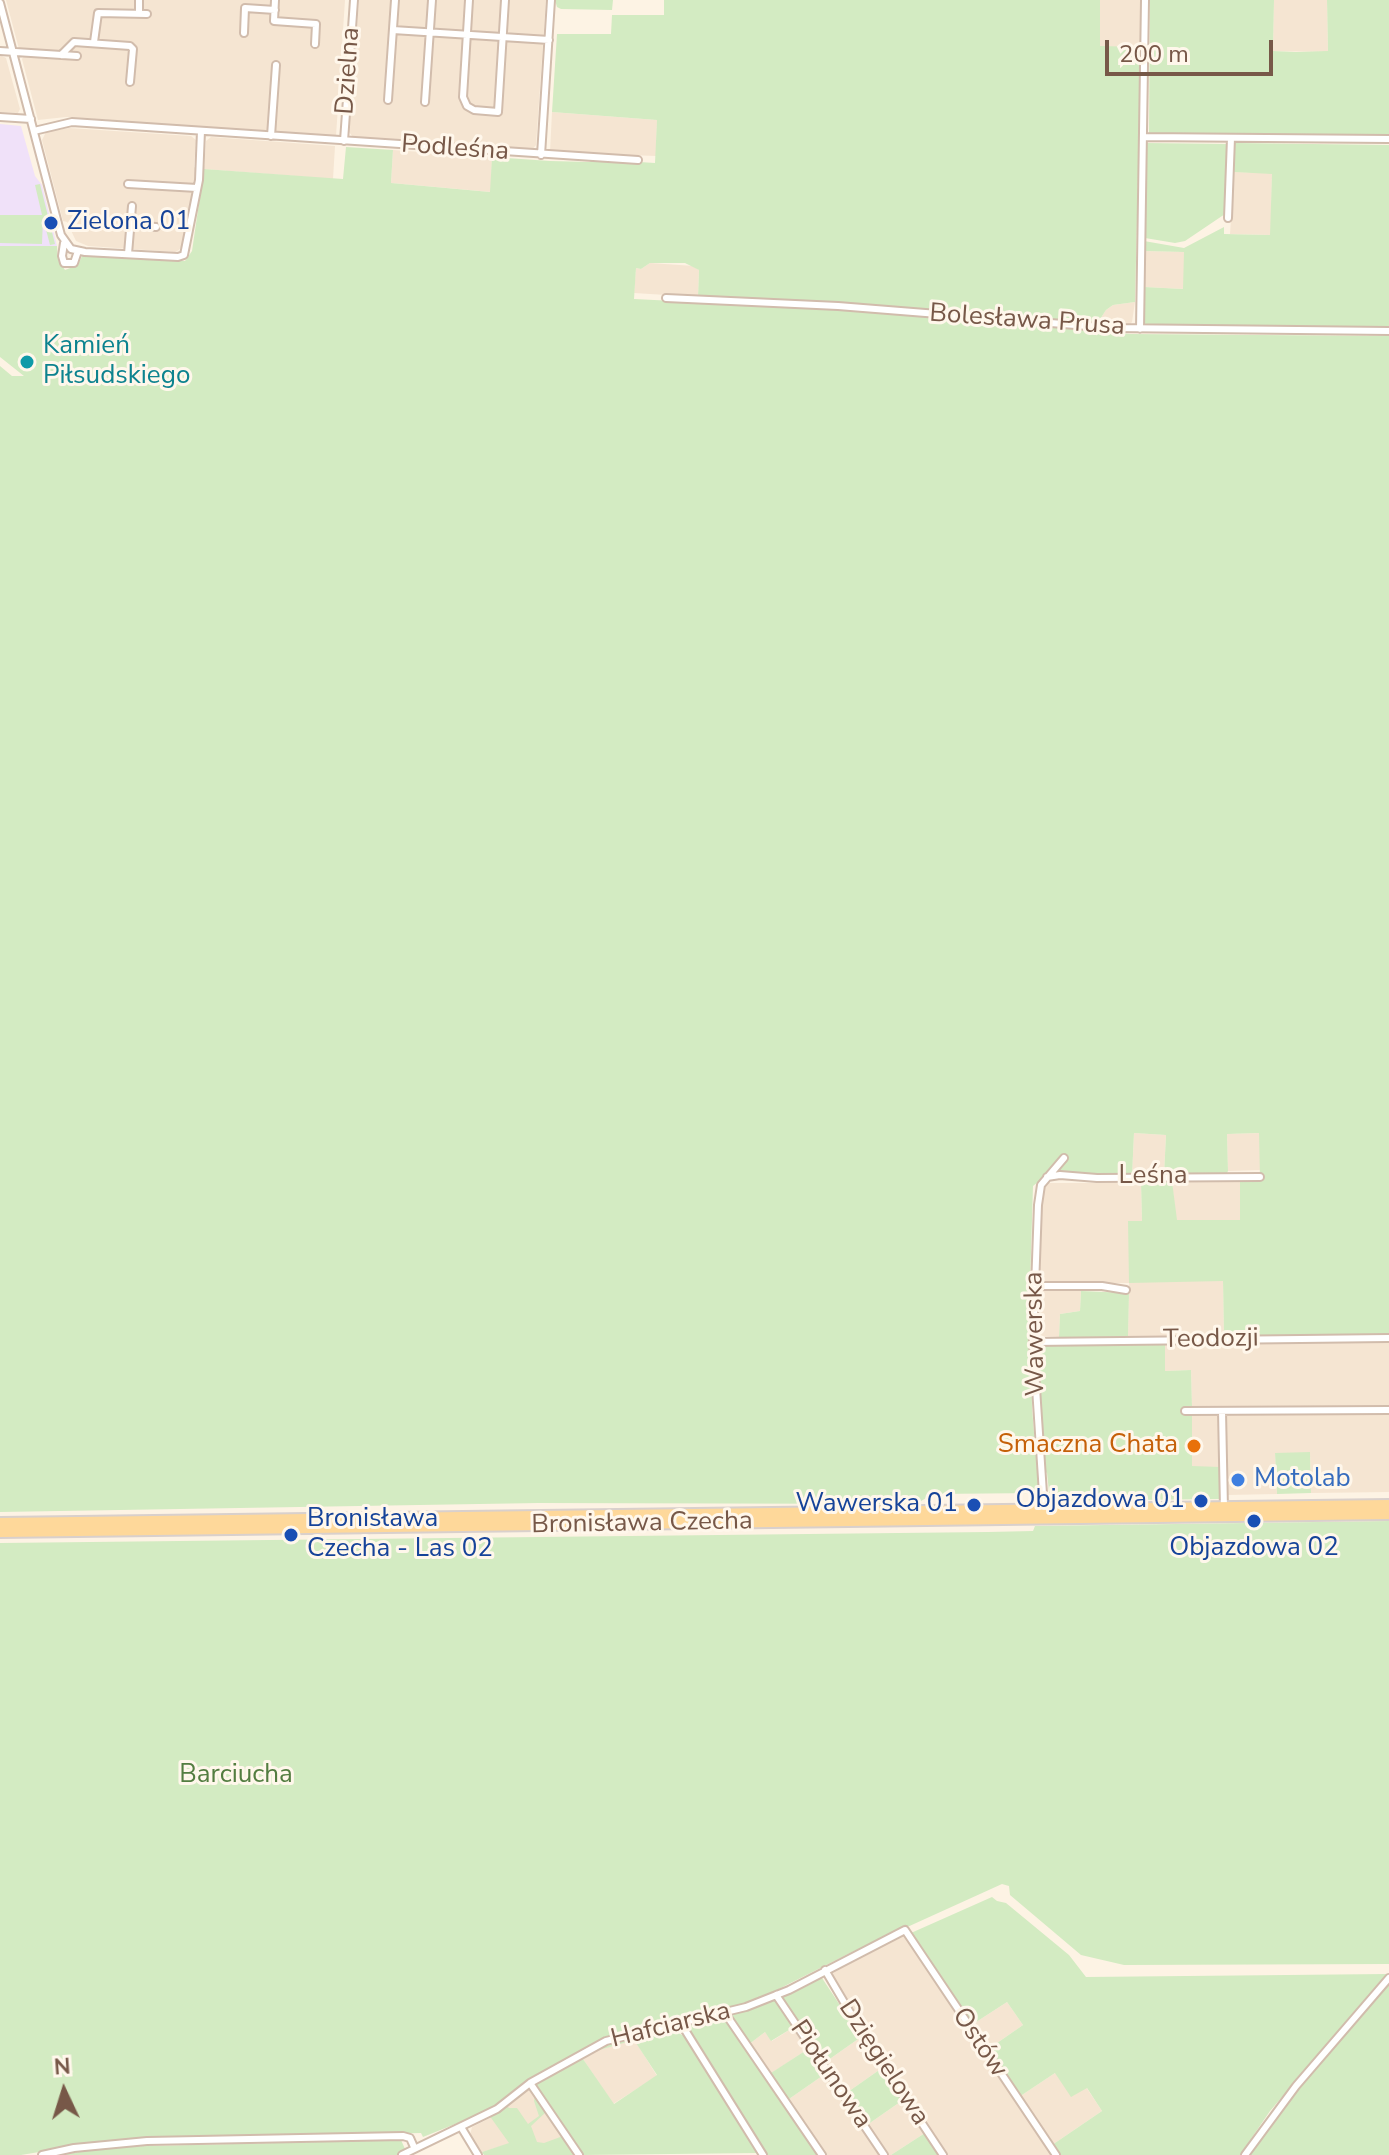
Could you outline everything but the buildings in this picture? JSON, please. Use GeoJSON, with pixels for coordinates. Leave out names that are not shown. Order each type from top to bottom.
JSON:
{"type":"FeatureCollection","features":[{"type":"Feature","properties":{"kind":"main road"},"geometry":{"type":"LineString","coordinates":[[1224,1512],[1389,1505]]}},
{"type":"Feature","properties":{"kind":"main road"},"geometry":{"type":"LineString","coordinates":[[1044,1514],[1389,1514]]}},
{"type":"Feature","properties":{"kind":"main road","name":"Bronisława Czecha"},"geometry":{"type":"LineString","coordinates":[[0,1523],[1044,1514]]}},
{"type":"Feature","properties":{"kind":"main road","name":"Bronisława Czecha"},"geometry":{"type":"LineString","coordinates":[[0,1532],[1044,1514]]}},
{"type":"Feature","properties":{"kind":"street"},"geometry":{"type":"LineString","coordinates":[[94,42],[98,13],[143,14],[139,0]]}},
{"type":"Feature","properties":{"kind":"street"},"geometry":{"type":"LineString","coordinates":[[275,0],[274,21],[316,24],[315,44]]}},
{"type":"Feature","properties":{"kind":"street","name":"Dzielna"},"geometry":{"type":"LineString","coordinates":[[344,141],[354,0]]}},
{"type":"Feature","properties":{"kind":"street"},"geometry":{"type":"LineString","coordinates":[[388,100],[395,0]]}},
{"type":"Feature","properties":{"kind":"street"},"geometry":{"type":"LineString","coordinates":[[425,102],[432,0]]}},
{"type":"Feature","properties":{"kind":"street"},"geometry":{"type":"LineString","coordinates":[[469,0],[464,101],[474,110],[498,112],[505,0]]}},
{"type":"Feature","properties":{"kind":"street"},"geometry":{"type":"LineString","coordinates":[[541,155],[551,0]]}},
{"type":"Feature","properties":{"kind":"street"},"geometry":{"type":"LineString","coordinates":[[1140,329],[1145,0]]}},
{"type":"Feature","properties":{"kind":"street"},"geometry":{"type":"LineString","coordinates":[[0,3],[64,243],[62,259],[66,265],[75,262],[78,251]]}},
{"type":"Feature","properties":{"kind":"street"},"geometry":{"type":"LineString","coordinates":[[244,33],[245,8],[275,10]]}},
{"type":"Feature","properties":{"kind":"street"},"geometry":{"type":"LineString","coordinates":[[393,30],[549,40]]}},
{"type":"Feature","properties":{"kind":"street"},"geometry":{"type":"LineString","coordinates":[[61,55],[74,42],[125,44],[133,49],[130,82]]}},
{"type":"Feature","properties":{"kind":"street"},"geometry":{"type":"LineString","coordinates":[[0,51],[77,56]]}},
{"type":"Feature","properties":{"kind":"street"},"geometry":{"type":"LineString","coordinates":[[271,136],[276,65]]}},
{"type":"Feature","properties":{"kind":"street"},"geometry":{"type":"LineString","coordinates":[[0,117],[31,119]]}},
{"type":"Feature","properties":{"kind":"street","name":"Podleśna"},"geometry":{"type":"LineString","coordinates":[[34,131],[72,122],[638,160]]}},
{"type":"Feature","properties":{"kind":"street"},"geometry":{"type":"LineString","coordinates":[[64,243],[78,251],[183,256],[187,251],[197,188],[201,131]]}},
{"type":"Feature","properties":{"kind":"street"},"geometry":{"type":"LineString","coordinates":[[1143,137],[1389,139]]}},
{"type":"Feature","properties":{"kind":"street"},"geometry":{"type":"LineString","coordinates":[[1228,218],[1231,138]]}},
{"type":"Feature","properties":{"kind":"street"},"geometry":{"type":"LineString","coordinates":[[128,184],[197,188]]}},
{"type":"Feature","properties":{"kind":"street"},"geometry":{"type":"LineString","coordinates":[[128,254],[132,206]]}},
{"type":"Feature","properties":{"kind":"street"},"geometry":{"type":"LineString","coordinates":[[130,225],[156,227]]}},
{"type":"Feature","properties":{"kind":"street","name":"Bolesława Prusa"},"geometry":{"type":"LineString","coordinates":[[666,298],[838,306],[1140,329],[1389,331]]}},
{"type":"Feature","properties":{"kind":"street","name":"Wawerska"},"geometry":{"type":"LineString","coordinates":[[1044,1514],[1033,1342],[1033,1286],[1039,1193],[1047,1177],[1064,1158]]}},
{"type":"Feature","properties":{"kind":"street","name":"Leśna"},"geometry":{"type":"LineString","coordinates":[[1047,1177],[1260,1177]]}},
{"type":"Feature","properties":{"kind":"street"},"geometry":{"type":"LineString","coordinates":[[1033,1286],[1102,1286],[1126,1290]]}},
{"type":"Feature","properties":{"kind":"street","name":"Teodozji"},"geometry":{"type":"LineString","coordinates":[[1033,1342],[1389,1338]]}},
{"type":"Feature","properties":{"kind":"street"},"geometry":{"type":"LineString","coordinates":[[1185,1411],[1389,1410]]}},
{"type":"Feature","properties":{"kind":"street"},"geometry":{"type":"LineString","coordinates":[[1222,1411],[1224,1512]]}},
{"type":"Feature","properties":{"kind":"street","name":"Hafciarska"},"geometry":{"type":"LineString","coordinates":[[402,2155],[497,2109],[530,2083],[606,2041],[725,2013],[776,1995],[905,1930]]}},
{"type":"Feature","properties":{"kind":"street","name":"Ostów"},"geometry":{"type":"LineString","coordinates":[[905,1930],[1056,2155]]}},
{"type":"Feature","properties":{"kind":"street","name":"Dzięgielowa"},"geometry":{"type":"LineString","coordinates":[[825,1970],[864,2036],[943,2155]]}},
{"type":"Feature","properties":{"kind":"street"},"geometry":{"type":"LineString","coordinates":[[1245,2155],[1296,2086],[1389,1978]]}},
{"type":"Feature","properties":{"kind":"street","name":"Piołunowa"},"geometry":{"type":"LineString","coordinates":[[776,1995],[884,2155]]}},
{"type":"Feature","properties":{"kind":"street"},"geometry":{"type":"LineString","coordinates":[[725,2013],[822,2155]]}},
{"type":"Feature","properties":{"kind":"street"},"geometry":{"type":"LineString","coordinates":[[680,2022],[763,2155]]}},
{"type":"Feature","properties":{"kind":"street"},"geometry":{"type":"LineString","coordinates":[[530,2083],[579,2155]]}},
{"type":"Feature","properties":{"kind":"street"},"geometry":{"type":"LineString","coordinates":[[461,2127],[478,2155]]}},
{"type":"Feature","properties":{"kind":"street"},"geometry":{"type":"LineString","coordinates":[[42,2155],[90,2145],[147,2141],[403,2136],[410,2138],[414,2147]]}},
{"type":"Feature","properties":{"kind":"shaded area"},"geometry":{"type":"Polygon","coordinates":[[[6,0],[345,0],[336,136],[66,117],[38,120],[22,59],[24,56],[19,49],[6,0]]]}},
{"type":"Feature","properties":{"kind":"shaded area"},"geometry":{"type":"Polygon","coordinates":[[[359,0],[546,0],[536,145],[532,150],[353,137],[349,132],[359,0]]]}},
{"type":"Feature","properties":{"kind":"shaded area"},"geometry":{"type":"Polygon","coordinates":[[[1100,0],[1141,0],[1141,47],[1100,47],[1100,0]]]}},
{"type":"Feature","properties":{"kind":"shaded area"},"geometry":{"type":"Polygon","coordinates":[[[1274,0],[1327,0],[1328,52],[1273,51],[1274,0]]]}},
{"type":"Feature","properties":{"kind":"shaded area"},"geometry":{"type":"Polygon","coordinates":[[[0,55],[6,58],[20,109],[18,113],[0,112],[0,55]]]}},
{"type":"Feature","properties":{"kind":"shaded area"},"geometry":{"type":"Polygon","coordinates":[[[552,112],[657,120],[656,156],[550,152],[552,112]]]}},
{"type":"Feature","properties":{"kind":"shaded area"},"geometry":{"type":"Polygon","coordinates":[[[0,124],[21,126],[35,176],[42,185],[57,246],[0,246],[0,124]]]}},
{"type":"Feature","properties":{"kind":"shaded area"},"geometry":{"type":"Polygon","coordinates":[[[69,128],[191,136],[196,140],[196,168],[183,245],[179,250],[88,246],[76,241],[67,222],[63,221],[42,140],[46,132],[69,128]]]}},
{"type":"Feature","properties":{"kind":"shaded area"},"geometry":{"type":"Polygon","coordinates":[[[211,137],[335,146],[333,179],[204,169],[206,141],[211,137]]]}},
{"type":"Feature","properties":{"kind":"shaded area"},"geometry":{"type":"Polygon","coordinates":[[[393,150],[492,157],[491,192],[391,183],[393,150]]]}},
{"type":"Feature","properties":{"kind":"shaded area"},"geometry":{"type":"Polygon","coordinates":[[[1234,172],[1272,173],[1271,235],[1230,234],[1234,172]]]}},
{"type":"Feature","properties":{"kind":"shaded area"},"geometry":{"type":"Polygon","coordinates":[[[1144,251],[1184,252],[1184,289],[1144,287],[1144,251]]]}},
{"type":"Feature","properties":{"kind":"shaded area"},"geometry":{"type":"Polygon","coordinates":[[[650,263],[694,266],[699,270],[698,297],[634,293],[636,268],[641,269],[650,263]]]}},
{"type":"Feature","properties":{"kind":"shaded area"},"geometry":{"type":"Polygon","coordinates":[[[1135,302],[1132,322],[1128,326],[1097,324],[1113,305],[1135,302]]]}},
{"type":"Feature","properties":{"kind":"shaded area"},"geometry":{"type":"Polygon","coordinates":[[[1134,1133],[1166,1135],[1164,1175],[1132,1176],[1134,1133]]]}},
{"type":"Feature","properties":{"kind":"shaded area"},"geometry":{"type":"Polygon","coordinates":[[[1260,1133],[1260,1170],[1228,1171],[1227,1134],[1260,1133]]]}},
{"type":"Feature","properties":{"kind":"shaded area"},"geometry":{"type":"Polygon","coordinates":[[[1218,1179],[1241,1182],[1241,1220],[1176,1221],[1172,1181],[1218,1179]]]}},
{"type":"Feature","properties":{"kind":"shaded area"},"geometry":{"type":"Polygon","coordinates":[[[1141,1183],[1142,1221],[1128,1222],[1223,1281],[1224,1337],[1128,1337],[1129,1283],[1038,1283],[1039,1217],[1043,1185],[1141,1183]]]}},
{"type":"Feature","properties":{"kind":"shaded area"},"geometry":{"type":"Polygon","coordinates":[[[1039,1290],[1081,1291],[1080,1311],[1060,1314],[1059,1337],[1038,1336],[1039,1290]]]}},
{"type":"Feature","properties":{"kind":"shaded area"},"geometry":{"type":"Polygon","coordinates":[[[1389,1341],[1389,1407],[1192,1407],[1191,1370],[1165,1371],[1165,1343],[1389,1341]]]}},
{"type":"Feature","properties":{"kind":"shaded area"},"geometry":{"type":"Polygon","coordinates":[[[1227,1413],[1389,1413],[1389,1492],[1311,1493],[1310,1453],[1275,1453],[1277,1494],[1227,1495],[1227,1413]]]}},
{"type":"Feature","properties":{"kind":"shaded area"},"geometry":{"type":"Polygon","coordinates":[[[1192,1414],[1219,1414],[1220,1467],[1192,1467],[1192,1414]]]}},
{"type":"Feature","properties":{"kind":"shaded area"},"geometry":{"type":"Polygon","coordinates":[[[903,1935],[949,2001],[1052,2155],[946,2155],[831,1978],[831,1970],[903,1935]]]}},
{"type":"Feature","properties":{"kind":"shaded area"},"geometry":{"type":"Polygon","coordinates":[[[1007,2002],[1023,2025],[987,2050],[970,2026],[1007,2002]]]}},
{"type":"Feature","properties":{"kind":"shaded area"},"geometry":{"type":"Polygon","coordinates":[[[794,2027],[808,2049],[769,2075],[756,2051],[753,2052],[748,2045],[765,2032],[772,2041],[794,2027]]]}},
{"type":"Feature","properties":{"kind":"shaded area"},"geometry":{"type":"Polygon","coordinates":[[[861,2037],[882,2068],[845,2094],[824,2063],[861,2037]]]}},
{"type":"Feature","properties":{"kind":"shaded area"},"geometry":{"type":"Polygon","coordinates":[[[634,2039],[657,2076],[613,2104],[583,2059],[596,2051],[634,2039]]]}},
{"type":"Feature","properties":{"kind":"shaded area"},"geometry":{"type":"Polygon","coordinates":[[[1055,2073],[1086,2087],[1102,2111],[1052,2145],[1019,2097],[1055,2073]]]}},
{"type":"Feature","properties":{"kind":"shaded area"},"geometry":{"type":"Polygon","coordinates":[[[825,2074],[880,2155],[825,2155],[789,2099],[825,2074]]]}},
{"type":"Feature","properties":{"kind":"shaded area"},"geometry":{"type":"Polygon","coordinates":[[[529,2086],[563,2136],[535,2155],[518,2155],[509,2144],[482,2152],[470,2135],[472,2127],[490,2118],[489,2115],[529,2086]]]}},
{"type":"Feature","properties":{"kind":"shaded area"},"geometry":{"type":"Polygon","coordinates":[[[903,2100],[925,2133],[887,2155],[867,2125],[903,2100]]]}},
{"type":"Feature","properties":{"kind":"green space"},"geometry":{"type":"Polygon","coordinates":[[[555,0],[613,0],[612,10],[561,9],[555,0]]]}},
{"type":"Feature","properties":{"kind":"green space"},"geometry":{"type":"Polygon","coordinates":[[[664,0],[1100,0],[1100,46],[1141,47],[1135,302],[1113,305],[1097,324],[848,304],[698,297],[699,270],[685,263],[650,263],[641,269],[636,268],[634,299],[836,309],[1131,334],[1389,336],[1389,1336],[1224,1337],[1223,1281],[1129,1283],[1128,1221],[1142,1221],[1141,1183],[1172,1181],[1177,1220],[1240,1220],[1240,1178],[1260,1178],[1259,1133],[1227,1134],[1226,1175],[1164,1175],[1166,1135],[1134,1133],[1132,1176],[1060,1172],[1043,1178],[1033,1186],[1030,1285],[1032,1408],[1039,1493],[933,1494],[916,1504],[539,1503],[0,1512],[0,366],[12,376],[24,376],[0,357],[0,246],[57,246],[58,260],[65,270],[78,265],[82,256],[185,261],[192,251],[204,169],[343,179],[346,147],[393,150],[391,183],[490,192],[492,157],[655,163],[657,120],[552,112],[557,34],[611,34],[612,15],[664,15],[664,0]]]}},
{"type":"Feature","properties":{"kind":"green space"},"geometry":{"type":"Polygon","coordinates":[[[1150,0],[1274,0],[1273,51],[1296,52],[1328,51],[1327,0],[1389,0],[1389,138],[1149,135],[1150,0]]]}},
{"type":"Feature","properties":{"kind":"green space"},"geometry":{"type":"Polygon","coordinates":[[[1146,143],[1227,144],[1225,214],[1185,241],[1175,243],[1145,238],[1146,143]]]}},
{"type":"Feature","properties":{"kind":"green space"},"geometry":{"type":"Polygon","coordinates":[[[1235,143],[1389,145],[1389,326],[1144,326],[1144,287],[1183,289],[1184,252],[1144,251],[1144,241],[1184,248],[1224,227],[1224,234],[1270,235],[1272,174],[1234,172],[1235,143]]]}},
{"type":"Feature","properties":{"kind":"green space"},"geometry":{"type":"Polygon","coordinates":[[[40,184],[55,244],[50,245],[43,218],[42,244],[0,243],[0,215],[42,215],[35,185],[40,184]]]}},
{"type":"Feature","properties":{"kind":"green space"},"geometry":{"type":"Polygon","coordinates":[[[1081,1291],[1129,1293],[1128,1337],[1059,1337],[1060,1314],[1080,1311],[1081,1291]]]}},
{"type":"Feature","properties":{"kind":"green space"},"geometry":{"type":"Polygon","coordinates":[[[1165,1343],[1165,1371],[1191,1370],[1192,1407],[1182,1407],[1181,1413],[1192,1414],[1192,1466],[1220,1467],[1220,1499],[1050,1501],[1047,1473],[1043,1470],[1037,1345],[1165,1343]]]}},
{"type":"Feature","properties":{"kind":"green space"},"geometry":{"type":"Polygon","coordinates":[[[1310,1452],[1311,1493],[1277,1494],[1275,1453],[1310,1452]]]}},
{"type":"Feature","properties":{"kind":"green space","name":"Barciucha"},"geometry":{"type":"Polygon","coordinates":[[[1389,1521],[1389,1964],[1124,1965],[1081,1955],[1010,1895],[1009,1886],[1002,1884],[850,1953],[745,2006],[636,2028],[610,2037],[589,2047],[495,2108],[423,2137],[421,2133],[112,2140],[21,2155],[0,2155],[0,1543],[988,1532],[1033,1531],[1035,1526],[1389,1521]]]}},
{"type":"Feature","properties":{"kind":"green space"},"geometry":{"type":"Polygon","coordinates":[[[992,1897],[1006,1903],[1069,1955],[1086,1977],[1387,1974],[1270,2111],[1240,2155],[1059,2155],[1052,2145],[1102,2111],[1087,2088],[1071,2097],[1055,2073],[1019,2097],[987,2050],[1023,2025],[1007,2002],[970,2026],[911,1937],[911,1933],[992,1897]]]}},
{"type":"Feature","properties":{"kind":"green space"},"geometry":{"type":"Polygon","coordinates":[[[820,1975],[861,2037],[824,2063],[779,1997],[820,1975]]]}},
{"type":"Feature","properties":{"kind":"green space"},"geometry":{"type":"Polygon","coordinates":[[[1389,1982],[1389,2155],[1249,2155],[1289,2099],[1389,1982]]]}},
{"type":"Feature","properties":{"kind":"green space"},"geometry":{"type":"Polygon","coordinates":[[[775,1998],[794,2027],[771,2041],[765,2032],[748,2045],[729,2016],[775,1998]]]}},
{"type":"Feature","properties":{"kind":"green space"},"geometry":{"type":"Polygon","coordinates":[[[725,2017],[819,2155],[767,2155],[684,2026],[725,2017]]]}},
{"type":"Feature","properties":{"kind":"green space"},"geometry":{"type":"Polygon","coordinates":[[[671,2029],[684,2036],[760,2153],[582,2155],[532,2082],[583,2059],[614,2104],[657,2075],[634,2040],[596,2051],[616,2040],[671,2029]]]}},
{"type":"Feature","properties":{"kind":"green space"},"geometry":{"type":"Polygon","coordinates":[[[808,2049],[825,2074],[789,2099],[771,2073],[808,2049]]]}},
{"type":"Feature","properties":{"kind":"green space"},"geometry":{"type":"Polygon","coordinates":[[[882,2068],[903,2100],[867,2125],[845,2094],[882,2068]]]}},
{"type":"Feature","properties":{"kind":"green space"},"geometry":{"type":"Polygon","coordinates":[[[535,2095],[546,2112],[531,2126],[537,2142],[544,2143],[563,2136],[577,2155],[484,2155],[482,2152],[509,2143],[489,2115],[506,2105],[517,2108],[528,2124],[539,2116],[535,2095]]]}},
{"type":"Feature","properties":{"kind":"green space"},"geometry":{"type":"Polygon","coordinates":[[[925,2133],[940,2155],[891,2155],[925,2133]]]}},
{"type":"Feature","properties":{"kind":"green space"},"geometry":{"type":"Polygon","coordinates":[[[401,2140],[405,2149],[397,2155],[62,2155],[107,2147],[401,2140]]]}},
{"type":"Feature","properties":{"kind":"place","name":"Zielona 01"},"geometry":{"type":"Point","coordinates":[51,223]}},
{"type":"Feature","properties":{"kind":"place","name":"Kamień Piłsudskiego"},"geometry":{"type":"Point","coordinates":[27,362]}},
{"type":"Feature","properties":{"kind":"place","name":"Smaczna Chata"},"geometry":{"type":"Point","coordinates":[1194,1446]}},
{"type":"Feature","properties":{"kind":"place","name":"Motolab"},"geometry":{"type":"Point","coordinates":[1238,1480]}},
{"type":"Feature","properties":{"kind":"place","name":"Objazdowa 01"},"geometry":{"type":"Point","coordinates":[1201,1501]}},
{"type":"Feature","properties":{"kind":"place","name":"Wawerska 01"},"geometry":{"type":"Point","coordinates":[974,1505]}},
{"type":"Feature","properties":{"kind":"place","name":"Objazdowa 02"},"geometry":{"type":"Point","coordinates":[1254,1521]}},
{"type":"Feature","properties":{"kind":"place","name":"Bronisława Czecha - Las 02"},"geometry":{"type":"Point","coordinates":[291,1535]}}]}
